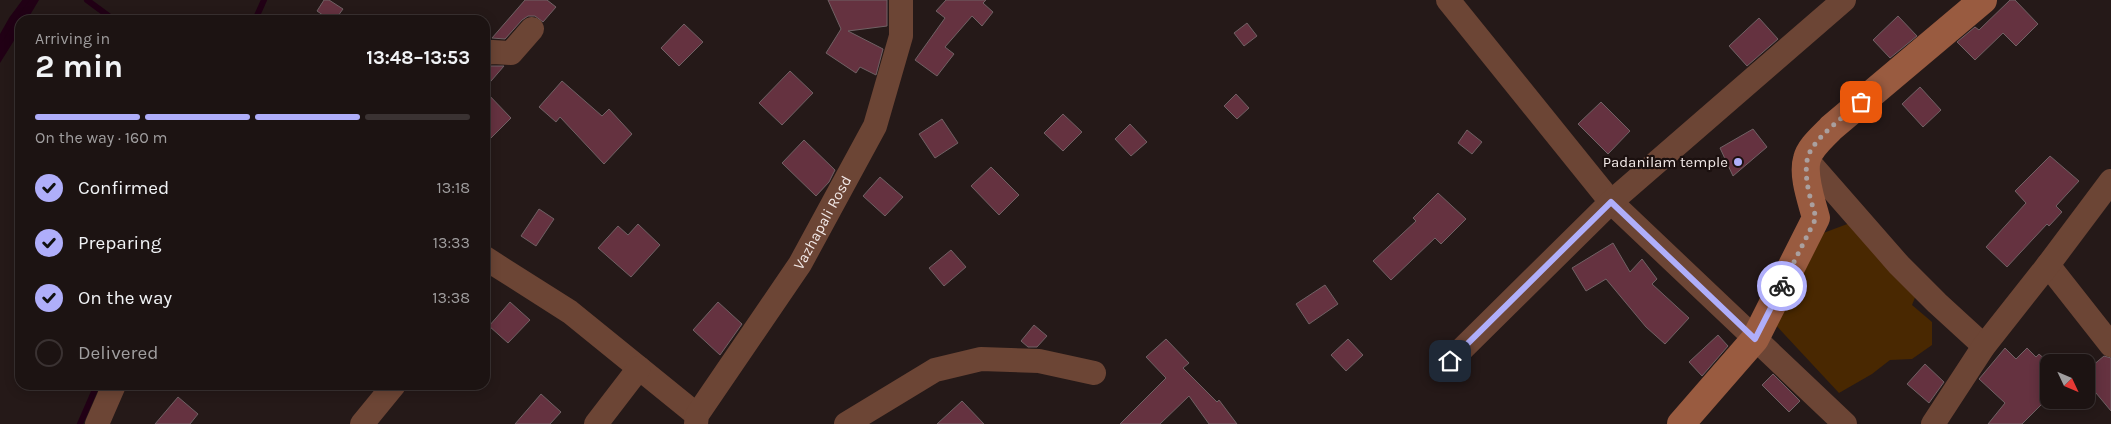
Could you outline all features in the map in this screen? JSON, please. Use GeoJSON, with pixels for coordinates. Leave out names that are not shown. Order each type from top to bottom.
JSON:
{"type":"FeatureCollection","features":[{"type":"Feature","properties":{"kind":"street","name":"Vazhapali Rosd"},"geometry":{"type":"LineString","coordinates":[[697,419],[800,264],[875,126],[901,36],[902,0]]}},
{"type":"Feature","properties":{"kind":"street"},"geometry":{"type":"LineString","coordinates":[[1448,0],[1611,202],[1845,424]]}},
{"type":"Feature","properties":{"kind":"street"},"geometry":{"type":"LineString","coordinates":[[1450,361],[1611,202],[1844,0]]}},
{"type":"Feature","properties":{"kind":"street"},"geometry":{"type":"LineString","coordinates":[[1681,424],[1755,339],[1816,218],[1808,188],[1807,160],[1813,148],[1831,128],[1983,0]]}},
{"type":"Feature","properties":{"kind":"street"},"geometry":{"type":"LineString","coordinates":[[490,52],[511,53],[532,29]]}},
{"type":"Feature","properties":{"kind":"street"},"geometry":{"type":"LineString","coordinates":[[1807,160],[1899,265],[1936,303],[1984,346]]}},
{"type":"Feature","properties":{"kind":"street"},"geometry":{"type":"LineString","coordinates":[[1933,424],[1984,346],[2111,181]]}},
{"type":"Feature","properties":{"kind":"street"},"geometry":{"type":"LineString","coordinates":[[490,261],[570,312],[639,368],[697,419]]}},
{"type":"Feature","properties":{"kind":"street"},"geometry":{"type":"LineString","coordinates":[[2048,265],[2111,345]]}},
{"type":"Feature","properties":{"kind":"street"},"geometry":{"type":"LineString","coordinates":[[846,424],[935,370],[981,359],[1039,361],[1094,373]]}},
{"type":"Feature","properties":{"kind":"street"},"geometry":{"type":"LineString","coordinates":[[596,424],[639,368]]}},
{"type":"Feature","properties":{"kind":"street"},"geometry":{"type":"LineString","coordinates":[[97,424],[112,390]]}},
{"type":"Feature","properties":{"kind":"street"},"geometry":{"type":"LineString","coordinates":[[362,424],[390,390]]}},
{"type":"Feature","properties":{"kind":"shaded area"},"geometry":{"type":"Polygon","coordinates":[[[25,0],[39,0],[30,15],[16,15],[25,0]]]}},
{"type":"Feature","properties":{"kind":"shaded area"},"geometry":{"type":"Polygon","coordinates":[[[15,17],[15,39],[0,63],[0,42],[15,17]]]}},
{"type":"Feature","properties":{"kind":"shaded area"},"geometry":{"type":"Polygon","coordinates":[[[1850,223],[1916,295],[1912,305],[1932,322],[1932,345],[1912,359],[1890,360],[1872,374],[1839,393],[1772,321],[1818,235],[1850,223]]]}},
{"type":"Feature","properties":{"kind":"building"},"geometry":{"type":"Polygon","coordinates":[[[324,0],[329,0],[343,9],[339,15],[323,15],[317,11],[324,0]]]}},
{"type":"Feature","properties":{"kind":"building"},"geometry":{"type":"Polygon","coordinates":[[[525,0],[547,0],[556,7],[543,22],[535,16],[528,16],[505,39],[492,38],[525,0]]]}},
{"type":"Feature","properties":{"kind":"building"},"geometry":{"type":"Polygon","coordinates":[[[828,0],[887,0],[887,26],[848,31],[883,49],[876,75],[860,67],[856,73],[826,53],[841,29],[828,0]]]}},
{"type":"Feature","properties":{"kind":"building"},"geometry":{"type":"Polygon","coordinates":[[[946,0],[986,0],[983,3],[993,12],[982,26],[972,16],[945,47],[954,54],[937,76],[915,60],[945,18],[936,11],[946,0]]]}},
{"type":"Feature","properties":{"kind":"building"},"geometry":{"type":"Polygon","coordinates":[[[2010,0],[2015,0],[2038,24],[2016,46],[2003,33],[1975,60],[1957,42],[1975,27],[1979,30],[2010,0]]]}},
{"type":"Feature","properties":{"kind":"building"},"geometry":{"type":"Polygon","coordinates":[[[1898,16],[1917,36],[1890,58],[1873,40],[1898,16]]]}},
{"type":"Feature","properties":{"kind":"building"},"geometry":{"type":"Polygon","coordinates":[[[1759,18],[1778,39],[1747,66],[1729,46],[1759,18]]]}},
{"type":"Feature","properties":{"kind":"building"},"geometry":{"type":"Polygon","coordinates":[[[1247,23],[1257,36],[1244,46],[1234,33],[1247,23]]]}},
{"type":"Feature","properties":{"kind":"building"},"geometry":{"type":"Polygon","coordinates":[[[684,24],[703,42],[679,66],[661,48],[684,24]]]}},
{"type":"Feature","properties":{"kind":"building"},"geometry":{"type":"Polygon","coordinates":[[[490,66],[504,66],[490,82],[490,66]]]}},
{"type":"Feature","properties":{"kind":"building"},"geometry":{"type":"Polygon","coordinates":[[[790,71],[813,93],[782,125],[759,103],[790,71]]]}},
{"type":"Feature","properties":{"kind":"building"},"geometry":{"type":"Polygon","coordinates":[[[562,81],[602,116],[609,109],[632,134],[604,164],[560,117],[556,122],[539,107],[562,81]]]}},
{"type":"Feature","properties":{"kind":"building"},"geometry":{"type":"Polygon","coordinates":[[[1920,87],[1941,110],[1923,127],[1902,104],[1920,87]]]}},
{"type":"Feature","properties":{"kind":"building"},"geometry":{"type":"Polygon","coordinates":[[[1236,94],[1249,108],[1237,119],[1224,106],[1236,94]]]}},
{"type":"Feature","properties":{"kind":"building"},"geometry":{"type":"Polygon","coordinates":[[[490,96],[511,118],[490,139],[490,96]]]}},
{"type":"Feature","properties":{"kind":"building"},"geometry":{"type":"Polygon","coordinates":[[[1601,102],[1630,131],[1608,154],[1578,124],[1601,102]]]}},
{"type":"Feature","properties":{"kind":"building"},"geometry":{"type":"Polygon","coordinates":[[[1063,114],[1082,132],[1063,151],[1044,133],[1063,114]]]}},
{"type":"Feature","properties":{"kind":"building"},"geometry":{"type":"Polygon","coordinates":[[[942,119],[958,143],[935,158],[919,134],[942,119]]]}},
{"type":"Feature","properties":{"kind":"building"},"geometry":{"type":"Polygon","coordinates":[[[1130,124],[1147,142],[1131,156],[1115,139],[1130,124]]]}},
{"type":"Feature","properties":{"kind":"building","name":"Padanilam temple"},"geometry":{"type":"Polygon","coordinates":[[[1753,129],[1767,147],[1733,176],[1720,148],[1753,129]]]}},
{"type":"Feature","properties":{"kind":"building"},"geometry":{"type":"Polygon","coordinates":[[[1467,130],[1482,142],[1472,154],[1458,143],[1467,130]]]}},
{"type":"Feature","properties":{"kind":"building"},"geometry":{"type":"Polygon","coordinates":[[[804,140],[835,170],[829,182],[816,196],[782,163],[804,140]]]}},
{"type":"Feature","properties":{"kind":"building"},"geometry":{"type":"Polygon","coordinates":[[[2050,156],[2079,181],[2056,206],[2062,212],[2049,226],[2047,224],[2007,267],[1986,247],[2026,203],[2015,191],[2050,156]]]}},
{"type":"Feature","properties":{"kind":"building"},"geometry":{"type":"Polygon","coordinates":[[[991,167],[1019,195],[999,215],[971,186],[991,167]]]}},
{"type":"Feature","properties":{"kind":"building"},"geometry":{"type":"Polygon","coordinates":[[[880,177],[903,197],[885,216],[863,196],[880,177]]]}},
{"type":"Feature","properties":{"kind":"building"},"geometry":{"type":"Polygon","coordinates":[[[1438,193],[1466,219],[1441,244],[1435,238],[1391,280],[1373,261],[1416,221],[1413,218],[1438,193]]]}},
{"type":"Feature","properties":{"kind":"building"},"geometry":{"type":"Polygon","coordinates":[[[539,209],[554,219],[536,246],[521,236],[539,209]]]}},
{"type":"Feature","properties":{"kind":"building"},"geometry":{"type":"Polygon","coordinates":[[[638,224],[660,245],[631,277],[598,248],[618,226],[628,235],[638,224]]]}},
{"type":"Feature","properties":{"kind":"building"},"geometry":{"type":"Polygon","coordinates":[[[1613,243],[1630,272],[1642,259],[1657,279],[1652,284],[1689,318],[1665,344],[1646,327],[1606,279],[1586,291],[1572,268],[1613,243]]]}},
{"type":"Feature","properties":{"kind":"building"},"geometry":{"type":"Polygon","coordinates":[[[951,250],[966,267],[944,286],[929,268],[951,250]]]}},
{"type":"Feature","properties":{"kind":"building"},"geometry":{"type":"Polygon","coordinates":[[[1325,285],[1338,304],[1309,324],[1296,304],[1325,285]]]}},
{"type":"Feature","properties":{"kind":"building"},"geometry":{"type":"Polygon","coordinates":[[[510,302],[530,320],[508,343],[490,325],[510,302]]]}},
{"type":"Feature","properties":{"kind":"building"},"geometry":{"type":"Polygon","coordinates":[[[718,302],[742,324],[720,355],[693,330],[718,302]]]}},
{"type":"Feature","properties":{"kind":"building"},"geometry":{"type":"Polygon","coordinates":[[[1034,325],[1047,336],[1037,347],[1028,347],[1021,341],[1034,325]]]}},
{"type":"Feature","properties":{"kind":"building"},"geometry":{"type":"Polygon","coordinates":[[[1718,335],[1728,346],[1702,376],[1689,362],[1718,335]]]}},
{"type":"Feature","properties":{"kind":"building"},"geometry":{"type":"Polygon","coordinates":[[[1166,339],[1189,363],[1183,368],[1217,402],[1219,400],[1237,424],[1209,424],[1189,396],[1160,424],[1120,424],[1166,378],[1146,357],[1166,339]]]}},
{"type":"Feature","properties":{"kind":"building"},"geometry":{"type":"Polygon","coordinates":[[[1348,339],[1363,355],[1346,371],[1331,355],[1348,339]]]}},
{"type":"Feature","properties":{"kind":"building"},"geometry":{"type":"Polygon","coordinates":[[[2005,348],[2016,359],[2027,348],[2036,357],[2040,355],[2040,406],[2022,424],[1988,424],[2005,403],[1979,379],[2005,348]]]}},
{"type":"Feature","properties":{"kind":"building"},"geometry":{"type":"Polygon","coordinates":[[[2104,356],[2111,358],[2111,411],[2095,392],[2095,364],[2104,356]]]}},
{"type":"Feature","properties":{"kind":"building"},"geometry":{"type":"Polygon","coordinates":[[[1925,364],[1944,382],[1929,403],[1907,384],[1925,364]]]}},
{"type":"Feature","properties":{"kind":"building"},"geometry":{"type":"Polygon","coordinates":[[[1773,374],[1800,401],[1789,412],[1762,385],[1773,374]]]}},
{"type":"Feature","properties":{"kind":"building"},"geometry":{"type":"Polygon","coordinates":[[[541,394],[561,412],[550,424],[515,424],[541,394]]]}},
{"type":"Feature","properties":{"kind":"building"},"geometry":{"type":"Polygon","coordinates":[[[178,397],[198,414],[190,424],[155,424],[178,397]]]}},
{"type":"Feature","properties":{"kind":"building"},"geometry":{"type":"Polygon","coordinates":[[[962,401],[984,424],[937,424],[962,401]]]}},
{"type":"Feature","properties":{"kind":"waterway"},"geometry":{"type":"LineString","coordinates":[[0,40],[26,0]]}},
{"type":"Feature","properties":{"kind":"waterway"},"geometry":{"type":"LineString","coordinates":[[87,0],[107,15]]}},
{"type":"Feature","properties":{"kind":"waterway"},"geometry":{"type":"LineString","coordinates":[[257,15],[264,0]]}},
{"type":"Feature","properties":{"kind":"waterway"},"geometry":{"type":"LineString","coordinates":[[80,424],[95,390]]}},
{"type":"Feature","properties":{"kind":"way so far"},"geometry":{"type":"LineString","coordinates":[[1782,286],[1816,218],[1808,188],[1807,160],[1813,148],[1831,128],[1861,102]]}},
{"type":"Feature","properties":{"kind":"place","name":"Padanilam temple"},"geometry":{"type":"Point","coordinates":[1738,162]}},
{"type":"Feature","properties":{"kind":"route"},"geometry":{"type":"LineString","coordinates":[[1450,361],[1611,202],[1755,339],[1782,286]]}}]}
